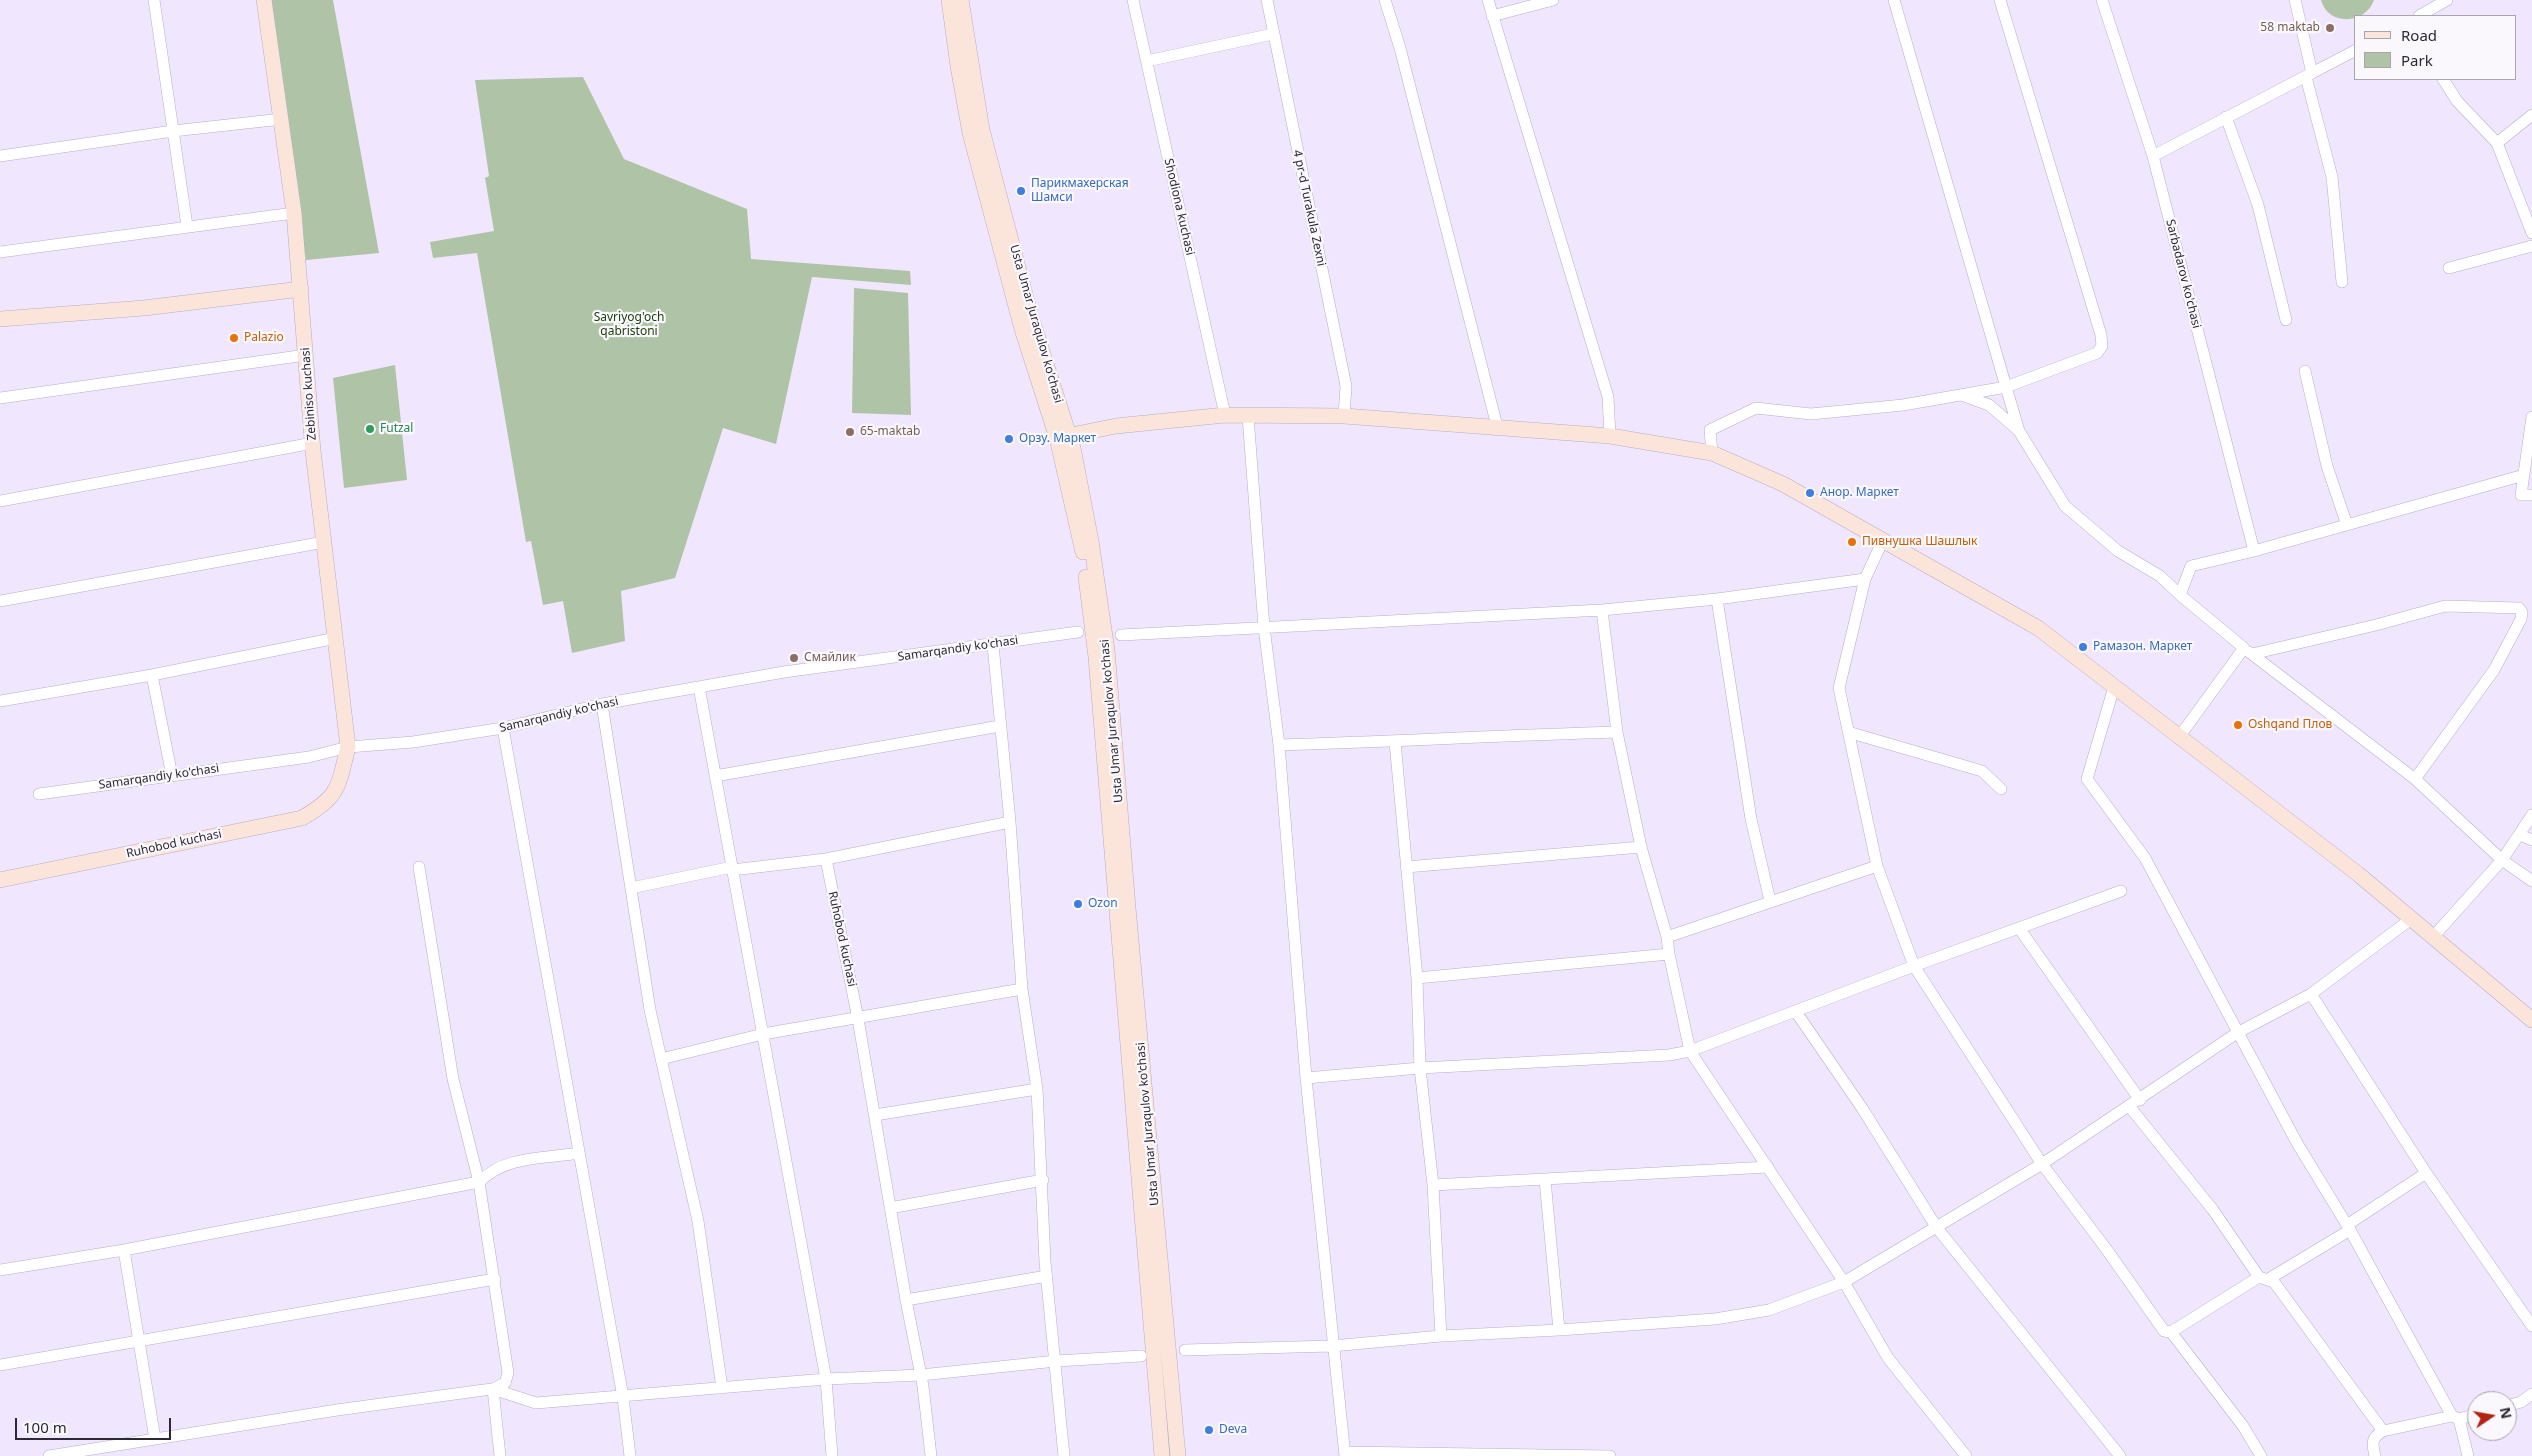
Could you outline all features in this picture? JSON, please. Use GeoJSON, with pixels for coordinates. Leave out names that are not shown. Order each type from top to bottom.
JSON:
{"type":"FeatureCollection","features":[{"type":"Feature","properties":{"kind":"main road","name":"Zebiniso kuchasi"},"geometry":{"type":"LineString","coordinates":[[264,0],[294,214],[313,443],[348,747],[337,788]]}},
{"type":"Feature","properties":{"kind":"main road","name":"Usta Umar Juraqulov ko'chasi"},"geometry":{"type":"LineString","coordinates":[[949,0],[970,133],[1022,330],[1063,437],[1083,553],[1096,657],[1162,1456]]}},
{"type":"Feature","properties":{"kind":"main road","name":"Usta Umar Juraqulov ko'chasi"},"geometry":{"type":"LineString","coordinates":[[962,0],[982,130],[1092,541],[1107,650],[1127,898],[1178,1456]]}},
{"type":"Feature","properties":{"kind":"main road"},"geometry":{"type":"LineString","coordinates":[[0,319],[144,308],[301,289]]}},
{"type":"Feature","properties":{"kind":"main road"},"geometry":{"type":"LineString","coordinates":[[1063,437],[1116,426],[1225,414],[1248,416],[1344,416],[1610,436],[1712,453],[1783,484],[2038,628],[2358,874],[2532,1020]]}},
{"type":"Feature","properties":{"kind":"main road","name":"Ruhobod kuchasi"},"geometry":{"type":"LineString","coordinates":[[0,880],[302,818],[324,806],[337,788]]}},
{"type":"Feature","properties":{"kind":"street"},"geometry":{"type":"LineString","coordinates":[[154,0],[187,226]]}},
{"type":"Feature","properties":{"kind":"street","name":"Shodiona kuchasi"},"geometry":{"type":"LineString","coordinates":[[1133,0],[1225,414]]}},
{"type":"Feature","properties":{"kind":"street","name":"4 pr-d Turakula Zexni"},"geometry":{"type":"LineString","coordinates":[[1267,0],[1346,386],[1344,416]]}},
{"type":"Feature","properties":{"kind":"street"},"geometry":{"type":"LineString","coordinates":[[1385,0],[1400,48],[1497,426]]}},
{"type":"Feature","properties":{"kind":"street"},"geometry":{"type":"LineString","coordinates":[[1488,0],[1608,397],[1610,436]]}},
{"type":"Feature","properties":{"kind":"street"},"geometry":{"type":"LineString","coordinates":[[1492,16],[1553,0]]}},
{"type":"Feature","properties":{"kind":"street"},"geometry":{"type":"LineString","coordinates":[[1894,0],[2019,431],[2065,506],[2118,551],[2160,576],[2248,651],[2415,779],[2502,860],[2532,881]]}},
{"type":"Feature","properties":{"kind":"street"},"geometry":{"type":"LineString","coordinates":[[1712,453],[1710,430],[1756,408],[1811,414],[1903,405],[2006,387],[2097,353],[2102,346],[2101,335],[2000,0]]}},
{"type":"Feature","properties":{"kind":"street","name":"Sarbadarov ko'chasi"},"geometry":{"type":"LineString","coordinates":[[2102,0],[2153,156],[2254,551]]}},
{"type":"Feature","properties":{"kind":"street"},"geometry":{"type":"LineString","coordinates":[[2296,0],[2309,75],[2332,177],[2342,282]]}},
{"type":"Feature","properties":{"kind":"street"},"geometry":{"type":"LineString","coordinates":[[2421,15],[2447,0]]}},
{"type":"Feature","properties":{"kind":"street"},"geometry":{"type":"LineString","coordinates":[[1147,61],[1273,34]]}},
{"type":"Feature","properties":{"kind":"street"},"geometry":{"type":"LineString","coordinates":[[2153,156],[2354,51]]}},
{"type":"Feature","properties":{"kind":"street"},"geometry":{"type":"LineString","coordinates":[[2444,80],[2457,101],[2497,143],[2532,233]]}},
{"type":"Feature","properties":{"kind":"street"},"geometry":{"type":"LineString","coordinates":[[2497,143],[2532,115]]}},
{"type":"Feature","properties":{"kind":"street"},"geometry":{"type":"LineString","coordinates":[[2226,117],[2258,205],[2286,320]]}},
{"type":"Feature","properties":{"kind":"street"},"geometry":{"type":"LineString","coordinates":[[0,156],[173,131],[282,118]]}},
{"type":"Feature","properties":{"kind":"street"},"geometry":{"type":"LineString","coordinates":[[0,252],[187,226],[294,214]]}},
{"type":"Feature","properties":{"kind":"street"},"geometry":{"type":"LineString","coordinates":[[2449,268],[2532,246]]}},
{"type":"Feature","properties":{"kind":"street"},"geometry":{"type":"LineString","coordinates":[[0,398],[306,355]]}},
{"type":"Feature","properties":{"kind":"street"},"geometry":{"type":"LineString","coordinates":[[2305,371],[2327,466],[2347,525]]}},
{"type":"Feature","properties":{"kind":"street"},"geometry":{"type":"LineString","coordinates":[[1961,395],[1989,405],[2019,431]]}},
{"type":"Feature","properties":{"kind":"street"},"geometry":{"type":"LineString","coordinates":[[1248,416],[1264,628],[1278,745],[1306,1078],[1332,1346],[1345,1454],[1610,1456]]}},
{"type":"Feature","properties":{"kind":"street"},"geometry":{"type":"LineString","coordinates":[[2532,417],[2521,495],[2532,495]]}},
{"type":"Feature","properties":{"kind":"street"},"geometry":{"type":"LineString","coordinates":[[0,502],[313,443]]}},
{"type":"Feature","properties":{"kind":"street"},"geometry":{"type":"LineString","coordinates":[[2180,595],[2191,566],[2254,551],[2524,475]]}},
{"type":"Feature","properties":{"kind":"street"},"geometry":{"type":"LineString","coordinates":[[1883,540],[1864,579],[1839,688],[1876,866],[1914,966],[2042,1164],[2107,1250],[2164,1332],[2171,1332],[2349,1227],[2426,1173]]}},
{"type":"Feature","properties":{"kind":"street"},"geometry":{"type":"LineString","coordinates":[[0,601],[324,542]]}},
{"type":"Feature","properties":{"kind":"street"},"geometry":{"type":"LineString","coordinates":[[1121,635],[1602,610],[1717,598],[1864,579]]}},
{"type":"Feature","properties":{"kind":"street"},"geometry":{"type":"LineString","coordinates":[[1717,598],[1751,819],[1770,901]]}},
{"type":"Feature","properties":{"kind":"street"},"geometry":{"type":"LineString","coordinates":[[2179,737],[2248,651],[2376,625],[2446,606],[2519,608],[2522,612],[2521,619],[2494,670],[2415,779]]}},
{"type":"Feature","properties":{"kind":"street"},"geometry":{"type":"LineString","coordinates":[[1602,610],[1617,732],[1641,847],[1667,937],[1668,954],[1690,1051],[1844,1282],[1888,1358],[1966,1456]]}},
{"type":"Feature","properties":{"kind":"street","name":"Samarqandiy ko'chasi"},"geometry":{"type":"LineString","coordinates":[[39,794],[309,757],[348,747],[413,742],[503,728],[602,704],[699,686],[784,672],[1078,632]]}},
{"type":"Feature","properties":{"kind":"street"},"geometry":{"type":"LineString","coordinates":[[0,701],[152,675],[336,638]]}},
{"type":"Feature","properties":{"kind":"street"},"geometry":{"type":"LineString","coordinates":[[993,645],[1010,822],[1022,989],[1037,1089],[1047,1276],[1064,1456]]}},
{"type":"Feature","properties":{"kind":"street"},"geometry":{"type":"LineString","coordinates":[[152,675],[172,776]]}},
{"type":"Feature","properties":{"kind":"street"},"geometry":{"type":"LineString","coordinates":[[699,686],[826,1379],[832,1456]]}},
{"type":"Feature","properties":{"kind":"street"},"geometry":{"type":"LineString","coordinates":[[2114,687],[2087,779],[2144,858],[2297,1143],[2349,1227],[2456,1418],[2468,1456]]}},
{"type":"Feature","properties":{"kind":"street"},"geometry":{"type":"LineString","coordinates":[[602,704],[650,1010],[698,1222],[722,1388]]}},
{"type":"Feature","properties":{"kind":"street"},"geometry":{"type":"LineString","coordinates":[[715,776],[1000,726]]}},
{"type":"Feature","properties":{"kind":"street"},"geometry":{"type":"LineString","coordinates":[[503,728],[623,1397],[630,1456]]}},
{"type":"Feature","properties":{"kind":"street"},"geometry":{"type":"LineString","coordinates":[[1278,745],[1617,732]]}},
{"type":"Feature","properties":{"kind":"street"},"geometry":{"type":"LineString","coordinates":[[1848,732],[1982,771],[2001,789]]}},
{"type":"Feature","properties":{"kind":"street"},"geometry":{"type":"LineString","coordinates":[[1395,742],[1417,978],[1420,1068],[1433,1185],[1441,1336]]}},
{"type":"Feature","properties":{"kind":"street"},"geometry":{"type":"LineString","coordinates":[[2433,937],[2502,860],[2532,815]]}},
{"type":"Feature","properties":{"kind":"street"},"geometry":{"type":"LineString","coordinates":[[631,888],[732,868],[826,859],[1010,822]]}},
{"type":"Feature","properties":{"kind":"street"},"geometry":{"type":"LineString","coordinates":[[2520,835],[2532,840]]}},
{"type":"Feature","properties":{"kind":"street"},"geometry":{"type":"LineString","coordinates":[[1406,867],[1641,847]]}},
{"type":"Feature","properties":{"kind":"street","name":"Ruhobod kuchasi"},"geometry":{"type":"LineString","coordinates":[[826,859],[858,1019],[906,1300],[921,1375],[931,1456]]}},
{"type":"Feature","properties":{"kind":"street"},"geometry":{"type":"LineString","coordinates":[[1667,937],[1876,866]]}},
{"type":"Feature","properties":{"kind":"street"},"geometry":{"type":"LineString","coordinates":[[49,1456],[337,1410],[493,1390],[505,1383],[508,1373],[479,1182],[453,1079],[419,867]]}},
{"type":"Feature","properties":{"kind":"street"},"geometry":{"type":"LineString","coordinates":[[1306,1078],[1420,1068],[1669,1055],[1690,1051],[1914,966],[2121,891]]}},
{"type":"Feature","properties":{"kind":"street"},"geometry":{"type":"LineString","coordinates":[[1185,1350],[1332,1346],[1441,1336],[1716,1319],[1769,1310],[1844,1282],[1937,1228],[2042,1164],[2237,1033],[2311,994],[2412,919]]}},
{"type":"Feature","properties":{"kind":"street"},"geometry":{"type":"LineString","coordinates":[[2019,928],[2134,1103],[2263,1278],[2274,1282],[2383,1431]]}},
{"type":"Feature","properties":{"kind":"street"},"geometry":{"type":"LineString","coordinates":[[1417,978],[1668,954]]}},
{"type":"Feature","properties":{"kind":"street"},"geometry":{"type":"LineString","coordinates":[[661,1059],[763,1034],[1022,989]]}},
{"type":"Feature","properties":{"kind":"street"},"geometry":{"type":"LineString","coordinates":[[2311,994],[2426,1173],[2532,1326]]}},
{"type":"Feature","properties":{"kind":"street"},"geometry":{"type":"LineString","coordinates":[[1796,1012],[1862,1108],[1937,1228],[2120,1456]]}},
{"type":"Feature","properties":{"kind":"street"},"geometry":{"type":"LineString","coordinates":[[875,1115],[1037,1089]]}},
{"type":"Feature","properties":{"kind":"street"},"geometry":{"type":"LineString","coordinates":[[0,1270],[124,1250],[479,1182],[491,1170],[511,1162],[579,1153]]}},
{"type":"Feature","properties":{"kind":"street"},"geometry":{"type":"LineString","coordinates":[[1433,1185],[1768,1167]]}},
{"type":"Feature","properties":{"kind":"street"},"geometry":{"type":"LineString","coordinates":[[890,1208],[1043,1180]]}},
{"type":"Feature","properties":{"kind":"street"},"geometry":{"type":"LineString","coordinates":[[1545,1180],[1559,1330]]}},
{"type":"Feature","properties":{"kind":"street"},"geometry":{"type":"LineString","coordinates":[[124,1250],[155,1439]]}},
{"type":"Feature","properties":{"kind":"street"},"geometry":{"type":"LineString","coordinates":[[906,1300],[1047,1276]]}},
{"type":"Feature","properties":{"kind":"street"},"geometry":{"type":"LineString","coordinates":[[0,1365],[495,1279]]}},
{"type":"Feature","properties":{"kind":"street"},"geometry":{"type":"LineString","coordinates":[[2171,1332],[2243,1426],[2261,1456]]}},
{"type":"Feature","properties":{"kind":"street"},"geometry":{"type":"LineString","coordinates":[[493,1390],[536,1403],[826,1379],[921,1375],[1056,1361],[1141,1356]]}},
{"type":"Feature","properties":{"kind":"street"},"geometry":{"type":"LineString","coordinates":[[493,1390],[500,1456]]}},
{"type":"Feature","properties":{"kind":"street"},"geometry":{"type":"LineString","coordinates":[[2517,1403],[2532,1394]]}},
{"type":"Feature","properties":{"kind":"street"},"geometry":{"type":"LineString","coordinates":[[2375,1456],[2372,1443],[2375,1436],[2383,1431],[2467,1416]]}},
{"type":"Feature","properties":{"kind":"green space"},"geometry":{"type":"Polygon","coordinates":[[[270,0],[333,0],[379,253],[306,260],[270,0]]]}},
{"type":"Feature","properties":{"kind":"green space"},"geometry":{"type":"Polygon","coordinates":[[[2321,0],[2374,0],[2370,8],[2361,15],[2354,15],[2354,18],[2339,18],[2331,15],[2325,9],[2321,0]]]}},
{"type":"Feature","properties":{"kind":"green space","name":"Savriyog'och qabristoni"},"geometry":{"type":"Polygon","coordinates":[[[583,77],[624,159],[747,209],[751,259],[910,271],[911,285],[812,277],[776,444],[723,428],[675,578],[621,591],[625,641],[572,653],[563,601],[543,605],[531,541],[526,542],[477,253],[433,258],[430,242],[494,231],[485,178],[489,176],[475,80],[583,77]]]}},
{"type":"Feature","properties":{"kind":"green space"},"geometry":{"type":"Polygon","coordinates":[[[854,288],[908,293],[911,415],[852,413],[854,288]]]}},
{"type":"Feature","properties":{"kind":"green space","name":"Futzal"},"geometry":{"type":"Polygon","coordinates":[[[395,365],[407,480],[344,488],[333,378],[395,365]]]}},
{"type":"Feature","properties":{"kind":"place","name":"58 maktab"},"geometry":{"type":"Point","coordinates":[2330,28]}},
{"type":"Feature","properties":{"kind":"place","name":"Парикмахерская Шамси"},"geometry":{"type":"Point","coordinates":[1021,191]}},
{"type":"Feature","properties":{"kind":"place","name":"Palazio"},"geometry":{"type":"Point","coordinates":[234,338]}},
{"type":"Feature","properties":{"kind":"place","name":"Futzal"},"geometry":{"type":"Point","coordinates":[370,429]}},
{"type":"Feature","properties":{"kind":"place","name":"65-maktab"},"geometry":{"type":"Point","coordinates":[850,432]}},
{"type":"Feature","properties":{"kind":"place","name":"Орзу. Маркет"},"geometry":{"type":"Point","coordinates":[1009,439]}},
{"type":"Feature","properties":{"kind":"place","name":"Анор. Маркет"},"geometry":{"type":"Point","coordinates":[1810,493]}},
{"type":"Feature","properties":{"kind":"place","name":"Пивнушка Шашлык"},"geometry":{"type":"Point","coordinates":[1852,542]}},
{"type":"Feature","properties":{"kind":"place","name":"Рамазон. Маркет"},"geometry":{"type":"Point","coordinates":[2083,647]}},
{"type":"Feature","properties":{"kind":"place","name":"Смайлик"},"geometry":{"type":"Point","coordinates":[794,658]}},
{"type":"Feature","properties":{"kind":"place","name":"Oshqand Плов"},"geometry":{"type":"Point","coordinates":[2238,725]}},
{"type":"Feature","properties":{"kind":"place","name":"Ozon"},"geometry":{"type":"Point","coordinates":[1078,904]}},
{"type":"Feature","properties":{"kind":"place","name":"Deva"},"geometry":{"type":"Point","coordinates":[1209,1430]}}]}
